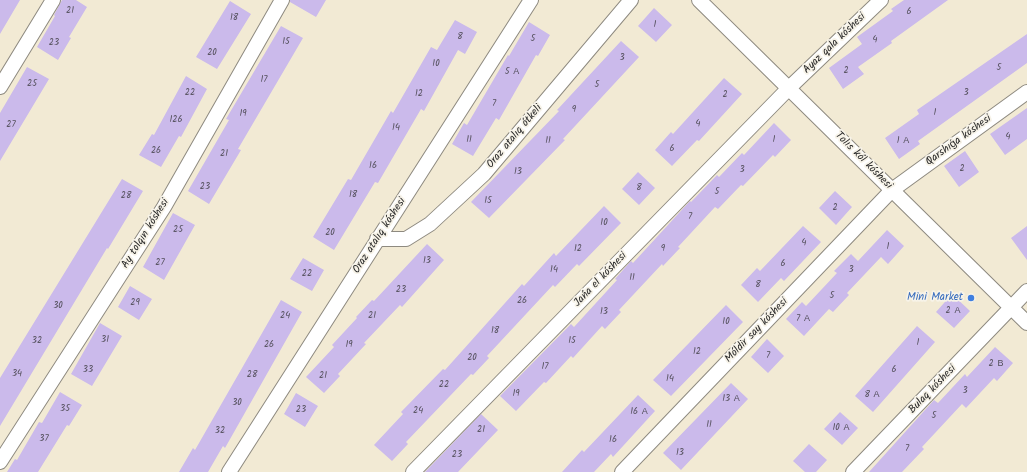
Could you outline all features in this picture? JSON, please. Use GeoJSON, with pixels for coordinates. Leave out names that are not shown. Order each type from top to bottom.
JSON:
{"type":"FeatureCollection","features":[{"type":"Feature","properties":{"kind":"street"},"geometry":{"type":"LineString","coordinates":[[0,87],[53,0]]}},
{"type":"Feature","properties":{"kind":"street","name":"Ay tolqın kóshesi"},"geometry":{"type":"LineString","coordinates":[[0,462],[164,207],[282,0]]}},
{"type":"Feature","properties":{"kind":"street","name":"Oraz atalıq kóshesi"},"geometry":{"type":"LineString","coordinates":[[229,472],[531,0]]}},
{"type":"Feature","properties":{"kind":"street","name":"Oraz atalıq ótkeli"},"geometry":{"type":"LineString","coordinates":[[377,239],[406,239],[430,224],[484,174],[631,0]]}},
{"type":"Feature","properties":{"kind":"street","name":"Tolıs kól kóshesi"},"geometry":{"type":"LineString","coordinates":[[699,0],[1027,323]]}},
{"type":"Feature","properties":{"kind":"street","name":"Ayaz qala kóshesi"},"geometry":{"type":"LineString","coordinates":[[790,88],[881,0]]}},
{"type":"Feature","properties":{"kind":"street","name":"Jańa el kóshesi"},"geometry":{"type":"LineString","coordinates":[[414,472],[790,88]]}},
{"type":"Feature","properties":{"kind":"street","name":"Qarshıǵa kóshesi"},"geometry":{"type":"LineString","coordinates":[[892,190],[1027,92]]}},
{"type":"Feature","properties":{"kind":"street","name":"Móldir say kóshesi"},"geometry":{"type":"LineString","coordinates":[[622,472],[892,190]]}},
{"type":"Feature","properties":{"kind":"street","name":"Bulaq kóshesi"},"geometry":{"type":"LineString","coordinates":[[853,472],[1027,291]]}},
{"type":"Feature","properties":{"kind":"building"},"geometry":{"type":"Polygon","coordinates":[[[0,0],[20,0],[0,34],[0,0]]]}},
{"type":"Feature","properties":{"kind":"building"},"geometry":{"type":"Polygon","coordinates":[[[62,0],[76,0],[87,7],[69,37],[71,38],[58,60],[37,47],[55,16],[54,15],[62,0]]]}},
{"type":"Feature","properties":{"kind":"building"},"geometry":{"type":"Polygon","coordinates":[[[290,0],[326,0],[316,17],[290,2],[290,0]]]}},
{"type":"Feature","properties":{"kind":"building"},"geometry":{"type":"Polygon","coordinates":[[[904,0],[948,0],[858,67],[864,74],[843,89],[829,68],[862,44],[857,37],[893,11],[891,9],[904,0]]]}},
{"type":"Feature","properties":{"kind":"building"},"geometry":{"type":"Polygon","coordinates":[[[230,1],[251,14],[217,69],[196,57],[230,1]]]}},
{"type":"Feature","properties":{"kind":"building"},"geometry":{"type":"Polygon","coordinates":[[[654,8],[672,25],[656,42],[638,26],[654,8]]]}},
{"type":"Feature","properties":{"kind":"building"},"geometry":{"type":"Polygon","coordinates":[[[455,20],[477,32],[465,54],[458,50],[424,111],[421,109],[378,183],[375,182],[334,250],[313,237],[348,179],[351,180],[391,111],[393,113],[431,47],[437,50],[455,20]]]}},
{"type":"Feature","properties":{"kind":"building"},"geometry":{"type":"Polygon","coordinates":[[[529,22],[550,35],[538,56],[536,55],[499,120],[496,118],[473,156],[452,144],[464,123],[467,125],[529,22]]]}},
{"type":"Feature","properties":{"kind":"building"},"geometry":{"type":"Polygon","coordinates":[[[281,26],[303,38],[238,149],[241,150],[209,204],[188,191],[229,120],[226,119],[281,26]]]}},
{"type":"Feature","properties":{"kind":"building"},"geometry":{"type":"Polygon","coordinates":[[[1027,34],[1027,63],[918,141],[920,144],[899,159],[885,138],[919,114],[917,110],[1027,34]]]}},
{"type":"Feature","properties":{"kind":"building"},"geometry":{"type":"Polygon","coordinates":[[[621,41],[639,57],[563,139],[565,140],[489,218],[471,202],[559,111],[557,110],[621,41]]]}},
{"type":"Feature","properties":{"kind":"building"},"geometry":{"type":"Polygon","coordinates":[[[27,67],[49,79],[0,161],[0,113],[27,67]]]}},
{"type":"Feature","properties":{"kind":"building"},"geometry":{"type":"Polygon","coordinates":[[[186,76],[207,89],[181,137],[179,136],[161,167],[139,155],[152,134],[154,135],[186,76]]]}},
{"type":"Feature","properties":{"kind":"building"},"geometry":{"type":"Polygon","coordinates":[[[724,78],[742,94],[699,141],[697,140],[672,166],[655,150],[671,132],[673,134],[724,78]]]}},
{"type":"Feature","properties":{"kind":"building"},"geometry":{"type":"Polygon","coordinates":[[[1027,108],[1027,139],[1005,155],[990,134],[1027,108]]]}},
{"type":"Feature","properties":{"kind":"building"},"geometry":{"type":"Polygon","coordinates":[[[774,123],[791,140],[775,157],[773,155],[743,186],[741,185],[718,209],[715,207],[678,247],[680,248],[663,266],[662,264],[619,310],[621,312],[605,329],[602,326],[573,358],[571,356],[546,383],[544,382],[516,411],[500,396],[571,324],[574,327],[617,280],[615,279],[631,261],[633,263],[690,201],[691,202],[717,175],[719,177],[742,153],[744,155],[774,123]]]}},
{"type":"Feature","properties":{"kind":"building"},"geometry":{"type":"Polygon","coordinates":[[[965,151],[979,172],[959,187],[944,166],[965,151]]]}},
{"type":"Feature","properties":{"kind":"building"},"geometry":{"type":"Polygon","coordinates":[[[638,172],[655,188],[639,205],[622,189],[638,172]]]}},
{"type":"Feature","properties":{"kind":"building"},"geometry":{"type":"Polygon","coordinates":[[[122,179],[143,191],[0,426],[0,378],[122,179]]]}},
{"type":"Feature","properties":{"kind":"building"},"geometry":{"type":"Polygon","coordinates":[[[835,191],[852,207],[836,225],[819,208],[835,191]]]}},
{"type":"Feature","properties":{"kind":"building"},"geometry":{"type":"Polygon","coordinates":[[[604,206],[621,223],[579,266],[577,264],[555,287],[553,285],[487,356],[489,358],[473,375],[471,374],[406,442],[408,444],[392,461],[374,445],[403,414],[401,412],[443,369],[445,370],[522,284],[524,286],[554,253],[556,256],[604,206]]]}},
{"type":"Feature","properties":{"kind":"building"},"geometry":{"type":"Polygon","coordinates":[[[173,213],[195,225],[164,280],[143,267],[173,213]]]}},
{"type":"Feature","properties":{"kind":"building"},"geometry":{"type":"Polygon","coordinates":[[[803,226],[821,242],[784,281],[781,278],[758,302],[741,285],[757,268],[760,271],[803,226]]]}},
{"type":"Feature","properties":{"kind":"building"},"geometry":{"type":"Polygon","coordinates":[[[1027,226],[1027,260],[1011,238],[1027,226]]]}},
{"type":"Feature","properties":{"kind":"building"},"geometry":{"type":"Polygon","coordinates":[[[887,230],[904,246],[888,264],[881,257],[847,293],[849,295],[833,312],[829,309],[804,336],[786,319],[802,302],[806,306],[837,273],[834,271],[851,254],[858,261],[887,230]]]}},
{"type":"Feature","properties":{"kind":"building"},"geometry":{"type":"Polygon","coordinates":[[[427,244],[444,260],[402,307],[400,305],[364,343],[366,344],[338,374],[340,376],[324,393],[306,377],[334,347],[332,345],[357,318],[356,317],[372,300],[374,301],[427,244]]]}},
{"type":"Feature","properties":{"kind":"building"},"geometry":{"type":"Polygon","coordinates":[[[303,258],[324,270],[312,291],[290,279],[303,258]]]}},
{"type":"Feature","properties":{"kind":"building"},"geometry":{"type":"Polygon","coordinates":[[[130,286],[152,299],[139,320],[118,307],[130,286]]]}},
{"type":"Feature","properties":{"kind":"building"},"geometry":{"type":"Polygon","coordinates":[[[952,294],[970,311],[954,328],[936,312],[952,294]]]}},
{"type":"Feature","properties":{"kind":"building"},"geometry":{"type":"Polygon","coordinates":[[[281,300],[302,312],[225,448],[223,446],[208,472],[179,472],[193,448],[195,450],[281,300]]]}},
{"type":"Feature","properties":{"kind":"building"},"geometry":{"type":"Polygon","coordinates":[[[726,305],[743,322],[671,396],[653,380],[726,305]]]}},
{"type":"Feature","properties":{"kind":"building"},"geometry":{"type":"Polygon","coordinates":[[[100,323],[122,336],[92,386],[71,374],[100,323]]]}},
{"type":"Feature","properties":{"kind":"building"},"geometry":{"type":"Polygon","coordinates":[[[917,326],[935,342],[873,412],[855,396],[917,326]]]}},
{"type":"Feature","properties":{"kind":"building"},"geometry":{"type":"Polygon","coordinates":[[[767,339],[784,356],[768,373],[751,357],[767,339]]]}},
{"type":"Feature","properties":{"kind":"building"},"geometry":{"type":"Polygon","coordinates":[[[995,347],[1013,363],[997,381],[994,378],[966,408],[962,404],[922,447],[924,449],[902,472],[869,472],[934,400],[938,403],[965,374],[967,377],[995,347]]]}},
{"type":"Feature","properties":{"kind":"building"},"geometry":{"type":"Polygon","coordinates":[[[731,383],[748,399],[681,470],[663,453],[731,383]]]}},
{"type":"Feature","properties":{"kind":"building"},"geometry":{"type":"Polygon","coordinates":[[[60,392],[82,405],[69,426],[67,425],[38,472],[7,472],[15,459],[17,460],[39,422],[42,423],[60,392]]]}},
{"type":"Feature","properties":{"kind":"building"},"geometry":{"type":"Polygon","coordinates":[[[296,393],[318,406],[305,427],[284,414],[296,393]]]}},
{"type":"Feature","properties":{"kind":"building"},"geometry":{"type":"Polygon","coordinates":[[[638,395],[655,411],[613,457],[611,454],[594,472],[562,472],[582,450],[584,452],[638,395]]]}},
{"type":"Feature","properties":{"kind":"building"},"geometry":{"type":"Polygon","coordinates":[[[840,412],[858,428],[842,445],[824,429],[840,412]]]}},
{"type":"Feature","properties":{"kind":"building"},"geometry":{"type":"Polygon","coordinates":[[[481,414],[498,430],[458,472],[425,472],[481,414]]]}},
{"type":"Feature","properties":{"kind":"building"},"geometry":{"type":"Polygon","coordinates":[[[809,444],[827,460],[816,472],[805,472],[793,461],[809,444]]]}},
{"type":"Feature","properties":{"kind":"place","name":"Mini Market"},"geometry":{"type":"Point","coordinates":[971,298]}}]}
